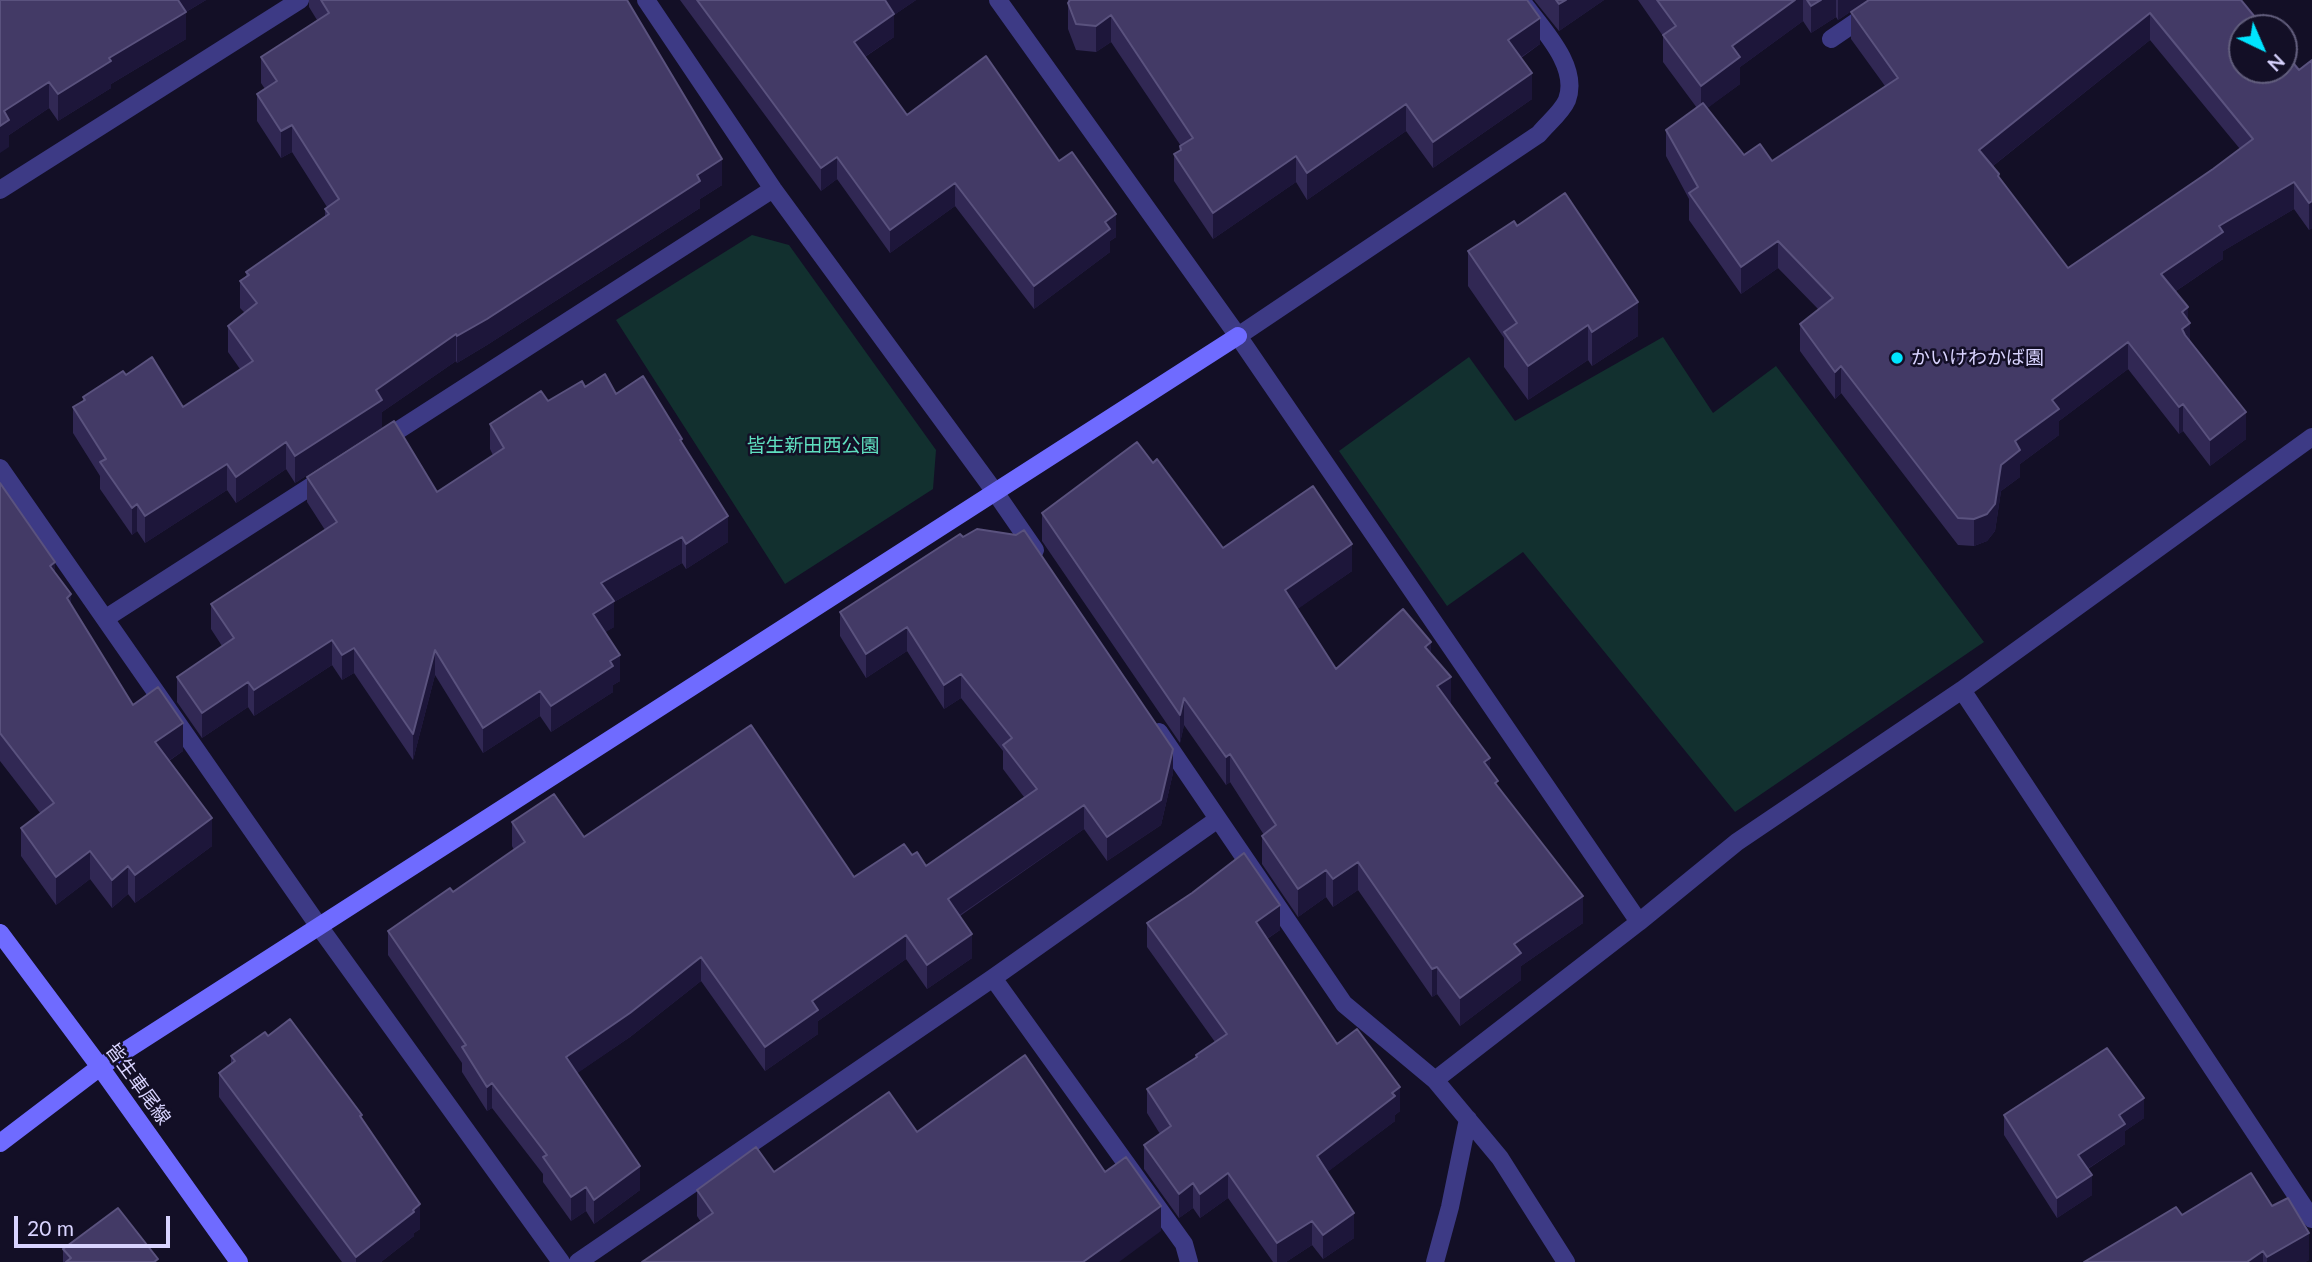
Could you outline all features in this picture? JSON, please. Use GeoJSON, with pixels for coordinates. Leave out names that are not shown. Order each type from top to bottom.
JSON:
{"type":"FeatureCollection","features":[{"type":"Feature","properties":{"kind":"street"},"geometry":{"type":"LineString","coordinates":[[0,190],[300,0]]}},
{"type":"Feature","properties":{"kind":"street"},"geometry":{"type":"LineString","coordinates":[[646,0],[773,189],[996,492],[1042,560]]}},
{"type":"Feature","properties":{"kind":"street"},"geometry":{"type":"LineString","coordinates":[[998,0],[1238,336],[1639,922]]}},
{"type":"Feature","properties":{"kind":"street"},"geometry":{"type":"LineString","coordinates":[[0,1143],[100,1067],[1238,336],[1539,134],[1566,102],[1571,81],[1562,56],[1521,0]]}},
{"type":"Feature","properties":{"kind":"street"},"geometry":{"type":"LineString","coordinates":[[1831,39],[1888,0]]}},
{"type":"Feature","properties":{"kind":"street"},"geometry":{"type":"LineString","coordinates":[[362,454],[773,189]]}},
{"type":"Feature","properties":{"kind":"street"},"geometry":{"type":"LineString","coordinates":[[1435,1080],[1639,922],[1737,842],[1962,690],[2312,437]]}},
{"type":"Feature","properties":{"kind":"street"},"geometry":{"type":"LineString","coordinates":[[0,468],[318,925],[561,1262]]}},
{"type":"Feature","properties":{"kind":"street"},"geometry":{"type":"LineString","coordinates":[[106,618],[339,469]]}},
{"type":"Feature","properties":{"kind":"street"},"geometry":{"type":"LineString","coordinates":[[1962,690],[2312,1219]]}},
{"type":"Feature","properties":{"kind":"street"},"geometry":{"type":"LineString","coordinates":[[1149,717],[1344,1004],[1435,1080],[1500,1158],[1566,1262]]}},
{"type":"Feature","properties":{"kind":"street"},"geometry":{"type":"LineString","coordinates":[[578,1262],[993,978],[1218,818]]}},
{"type":"Feature","properties":{"kind":"street","name":"皆生車尾線"},"geometry":{"type":"LineString","coordinates":[[0,933],[100,1067],[239,1262]]}},
{"type":"Feature","properties":{"kind":"street"},"geometry":{"type":"LineString","coordinates":[[993,978],[1184,1244],[1189,1262]]}},
{"type":"Feature","properties":{"kind":"street"},"geometry":{"type":"LineString","coordinates":[[1435,1262],[1450,1207],[1468,1119]]}},
{"type":"Feature","properties":{"kind":"green space","name":"皆生新田西公園"},"geometry":{"type":"Polygon","coordinates":[[[752,235],[789,245],[936,450],[933,489],[785,584],[616,320],[752,235]]]}},
{"type":"Feature","properties":{"kind":"green space"},"geometry":{"type":"Polygon","coordinates":[[[1663,337],[1713,413],[1776,366],[1984,642],[1735,812],[1523,552],[1447,606],[1339,451],[1469,357],[1515,421],[1663,337]]]}},
{"type":"Feature","properties":{"kind":"building"},"geometry":{"type":"Polygon","coordinates":[[[0,0],[178,0],[186,12],[109,58],[111,61],[58,94],[49,82],[4,111],[9,120],[0,126],[0,0]]]}},
{"type":"Feature","properties":{"kind":"building"},"geometry":{"type":"Polygon","coordinates":[[[321,0],[627,0],[722,159],[697,175],[700,181],[487,319],[457,336],[456,334],[376,390],[382,400],[295,456],[286,442],[236,477],[227,464],[145,516],[137,504],[132,508],[100,462],[106,459],[73,407],[85,400],[83,397],[123,371],[126,375],[152,357],[183,407],[253,361],[228,326],[257,303],[240,281],[249,275],[246,272],[329,214],[325,209],[339,199],[292,125],[281,131],[257,94],[277,81],[261,57],[329,13],[321,0]]]}},
{"type":"Feature","properties":{"kind":"building"},"geometry":{"type":"Polygon","coordinates":[[[697,0],[885,0],[894,14],[854,42],[907,115],[986,56],[1059,161],[1072,152],[1116,214],[1105,222],[1110,229],[1034,286],[955,183],[890,230],[837,157],[821,168],[697,0]]]}},
{"type":"Feature","properties":{"kind":"building"},"geometry":{"type":"Polygon","coordinates":[[[1070,0],[1527,0],[1540,18],[1508,40],[1532,73],[1433,142],[1406,104],[1307,173],[1296,156],[1213,213],[1174,154],[1181,150],[1180,146],[1193,138],[1111,15],[1096,26],[1076,24],[1068,3],[1070,0]]]}},
{"type":"Feature","properties":{"kind":"building"},"geometry":{"type":"Polygon","coordinates":[[[1657,0],[1795,0],[1732,46],[1740,57],[1701,86],[1663,35],[1676,26],[1657,0]]]}},
{"type":"Feature","properties":{"kind":"building"},"geometry":{"type":"Polygon","coordinates":[[[1807,0],[1821,0],[1811,6],[1807,0]]]}},
{"type":"Feature","properties":{"kind":"building"},"geometry":{"type":"Polygon","coordinates":[[[1869,0],[2241,0],[2252,14],[2228,14],[2228,84],[2298,84],[2298,69],[2312,60],[2312,201],[2309,203],[2294,182],[2219,226],[2223,232],[2161,274],[2188,307],[2182,312],[2190,323],[2182,329],[2185,335],[2246,412],[2210,440],[2183,404],[2179,407],[2128,342],[2052,400],[2059,409],[2015,441],[2020,450],[2001,465],[1995,504],[1987,514],[1974,519],[1958,518],[1841,366],[1835,372],[1800,324],[1833,298],[1778,241],[1741,267],[1689,193],[1698,187],[1666,130],[1703,103],[1744,155],[1760,144],[1772,161],[1898,78],[1851,12],[1869,0]],[[2150,13],[1979,150],[2068,268],[2253,139],[2150,13]]]}},
{"type":"Feature","properties":{"kind":"building"},"geometry":{"type":"Polygon","coordinates":[[[1565,193],[1638,302],[1592,332],[1588,325],[1528,366],[1504,332],[1517,323],[1468,251],[1514,221],[1517,226],[1565,193]]]}},
{"type":"Feature","properties":{"kind":"building"},"geometry":{"type":"Polygon","coordinates":[[[605,374],[616,394],[643,376],[728,516],[686,544],[682,537],[601,583],[614,601],[593,614],[620,655],[610,661],[613,666],[551,706],[540,691],[483,728],[435,650],[413,734],[354,648],[342,655],[332,640],[254,690],[248,682],[202,713],[177,677],[234,638],[211,604],[337,522],[307,477],[394,421],[437,492],[504,448],[490,424],[541,391],[548,401],[582,381],[585,387],[605,374]]]}},
{"type":"Feature","properties":{"kind":"building"},"geometry":{"type":"Polygon","coordinates":[[[1137,442],[1153,463],[1157,459],[1223,548],[1313,486],[1352,544],[1285,590],[1336,669],[1403,609],[1431,642],[1425,647],[1451,677],[1437,686],[1490,758],[1484,762],[1498,781],[1495,783],[1583,896],[1514,944],[1521,953],[1460,998],[1437,967],[1432,969],[1358,862],[1333,879],[1326,870],[1298,889],[1262,836],[1276,825],[1230,754],[1226,757],[1184,698],[1180,715],[1042,513],[1137,442]]]}},
{"type":"Feature","properties":{"kind":"building"},"geometry":{"type":"Polygon","coordinates":[[[0,483],[55,562],[50,566],[71,594],[67,598],[133,705],[158,687],[183,723],[155,742],[212,818],[135,875],[128,866],[112,880],[90,851],[56,877],[21,828],[54,803],[0,733],[0,483]]]}},
{"type":"Feature","properties":{"kind":"building"},"geometry":{"type":"Polygon","coordinates":[[[977,529],[1016,535],[1024,530],[1173,749],[1161,800],[1107,837],[1084,805],[948,899],[972,934],[927,965],[906,935],[812,1001],[818,1010],[765,1047],[701,957],[630,1013],[566,1057],[640,1166],[594,1200],[586,1187],[571,1197],[543,1157],[547,1155],[492,1083],[487,1087],[462,1047],[466,1045],[388,931],[450,888],[453,892],[525,842],[512,822],[554,794],[584,837],[751,725],[854,877],[904,844],[912,855],[917,852],[926,866],[1037,789],[1003,745],[1012,738],[961,674],[944,685],[907,627],[866,654],[840,612],[960,534],[963,537],[977,529]]]}},
{"type":"Feature","properties":{"kind":"building"},"geometry":{"type":"Polygon","coordinates":[[[1244,853],[1280,905],[1256,922],[1337,1044],[1357,1029],[1400,1087],[1392,1093],[1395,1096],[1317,1156],[1354,1213],[1323,1235],[1312,1221],[1277,1243],[1228,1173],[1200,1194],[1193,1183],[1179,1194],[1144,1145],[1171,1126],[1147,1089],[1227,1034],[1147,923],[1244,853]]]}},
{"type":"Feature","properties":{"kind":"building"},"geometry":{"type":"Polygon","coordinates":[[[290,1019],[362,1115],[360,1116],[420,1204],[414,1212],[356,1257],[219,1073],[235,1061],[231,1056],[265,1032],[268,1036],[290,1019]]]}},
{"type":"Feature","properties":{"kind":"building"},"geometry":{"type":"Polygon","coordinates":[[[2107,1048],[2144,1098],[2119,1115],[2125,1124],[2078,1155],[2092,1175],[2057,1198],[2004,1115],[2107,1048]]]}},
{"type":"Feature","properties":{"kind":"building"},"geometry":{"type":"Polygon","coordinates":[[[1025,1055],[1105,1172],[1126,1157],[1161,1206],[1083,1262],[642,1262],[713,1213],[697,1190],[756,1147],[774,1172],[889,1092],[917,1132],[1025,1055]]]}},
{"type":"Feature","properties":{"kind":"building"},"geometry":{"type":"Polygon","coordinates":[[[2251,1173],[2272,1206],[2288,1198],[2309,1233],[2267,1257],[2263,1251],[2247,1262],[2084,1262],[2176,1207],[2182,1215],[2251,1173]]]}},
{"type":"Feature","properties":{"kind":"building"},"geometry":{"type":"Polygon","coordinates":[[[118,1208],[158,1259],[154,1262],[66,1262],[71,1258],[63,1249],[118,1208]]]}},
{"type":"Feature","properties":{"kind":"place","name":"かいけわかば園"},"geometry":{"type":"Point","coordinates":[1897,358]}}]}
